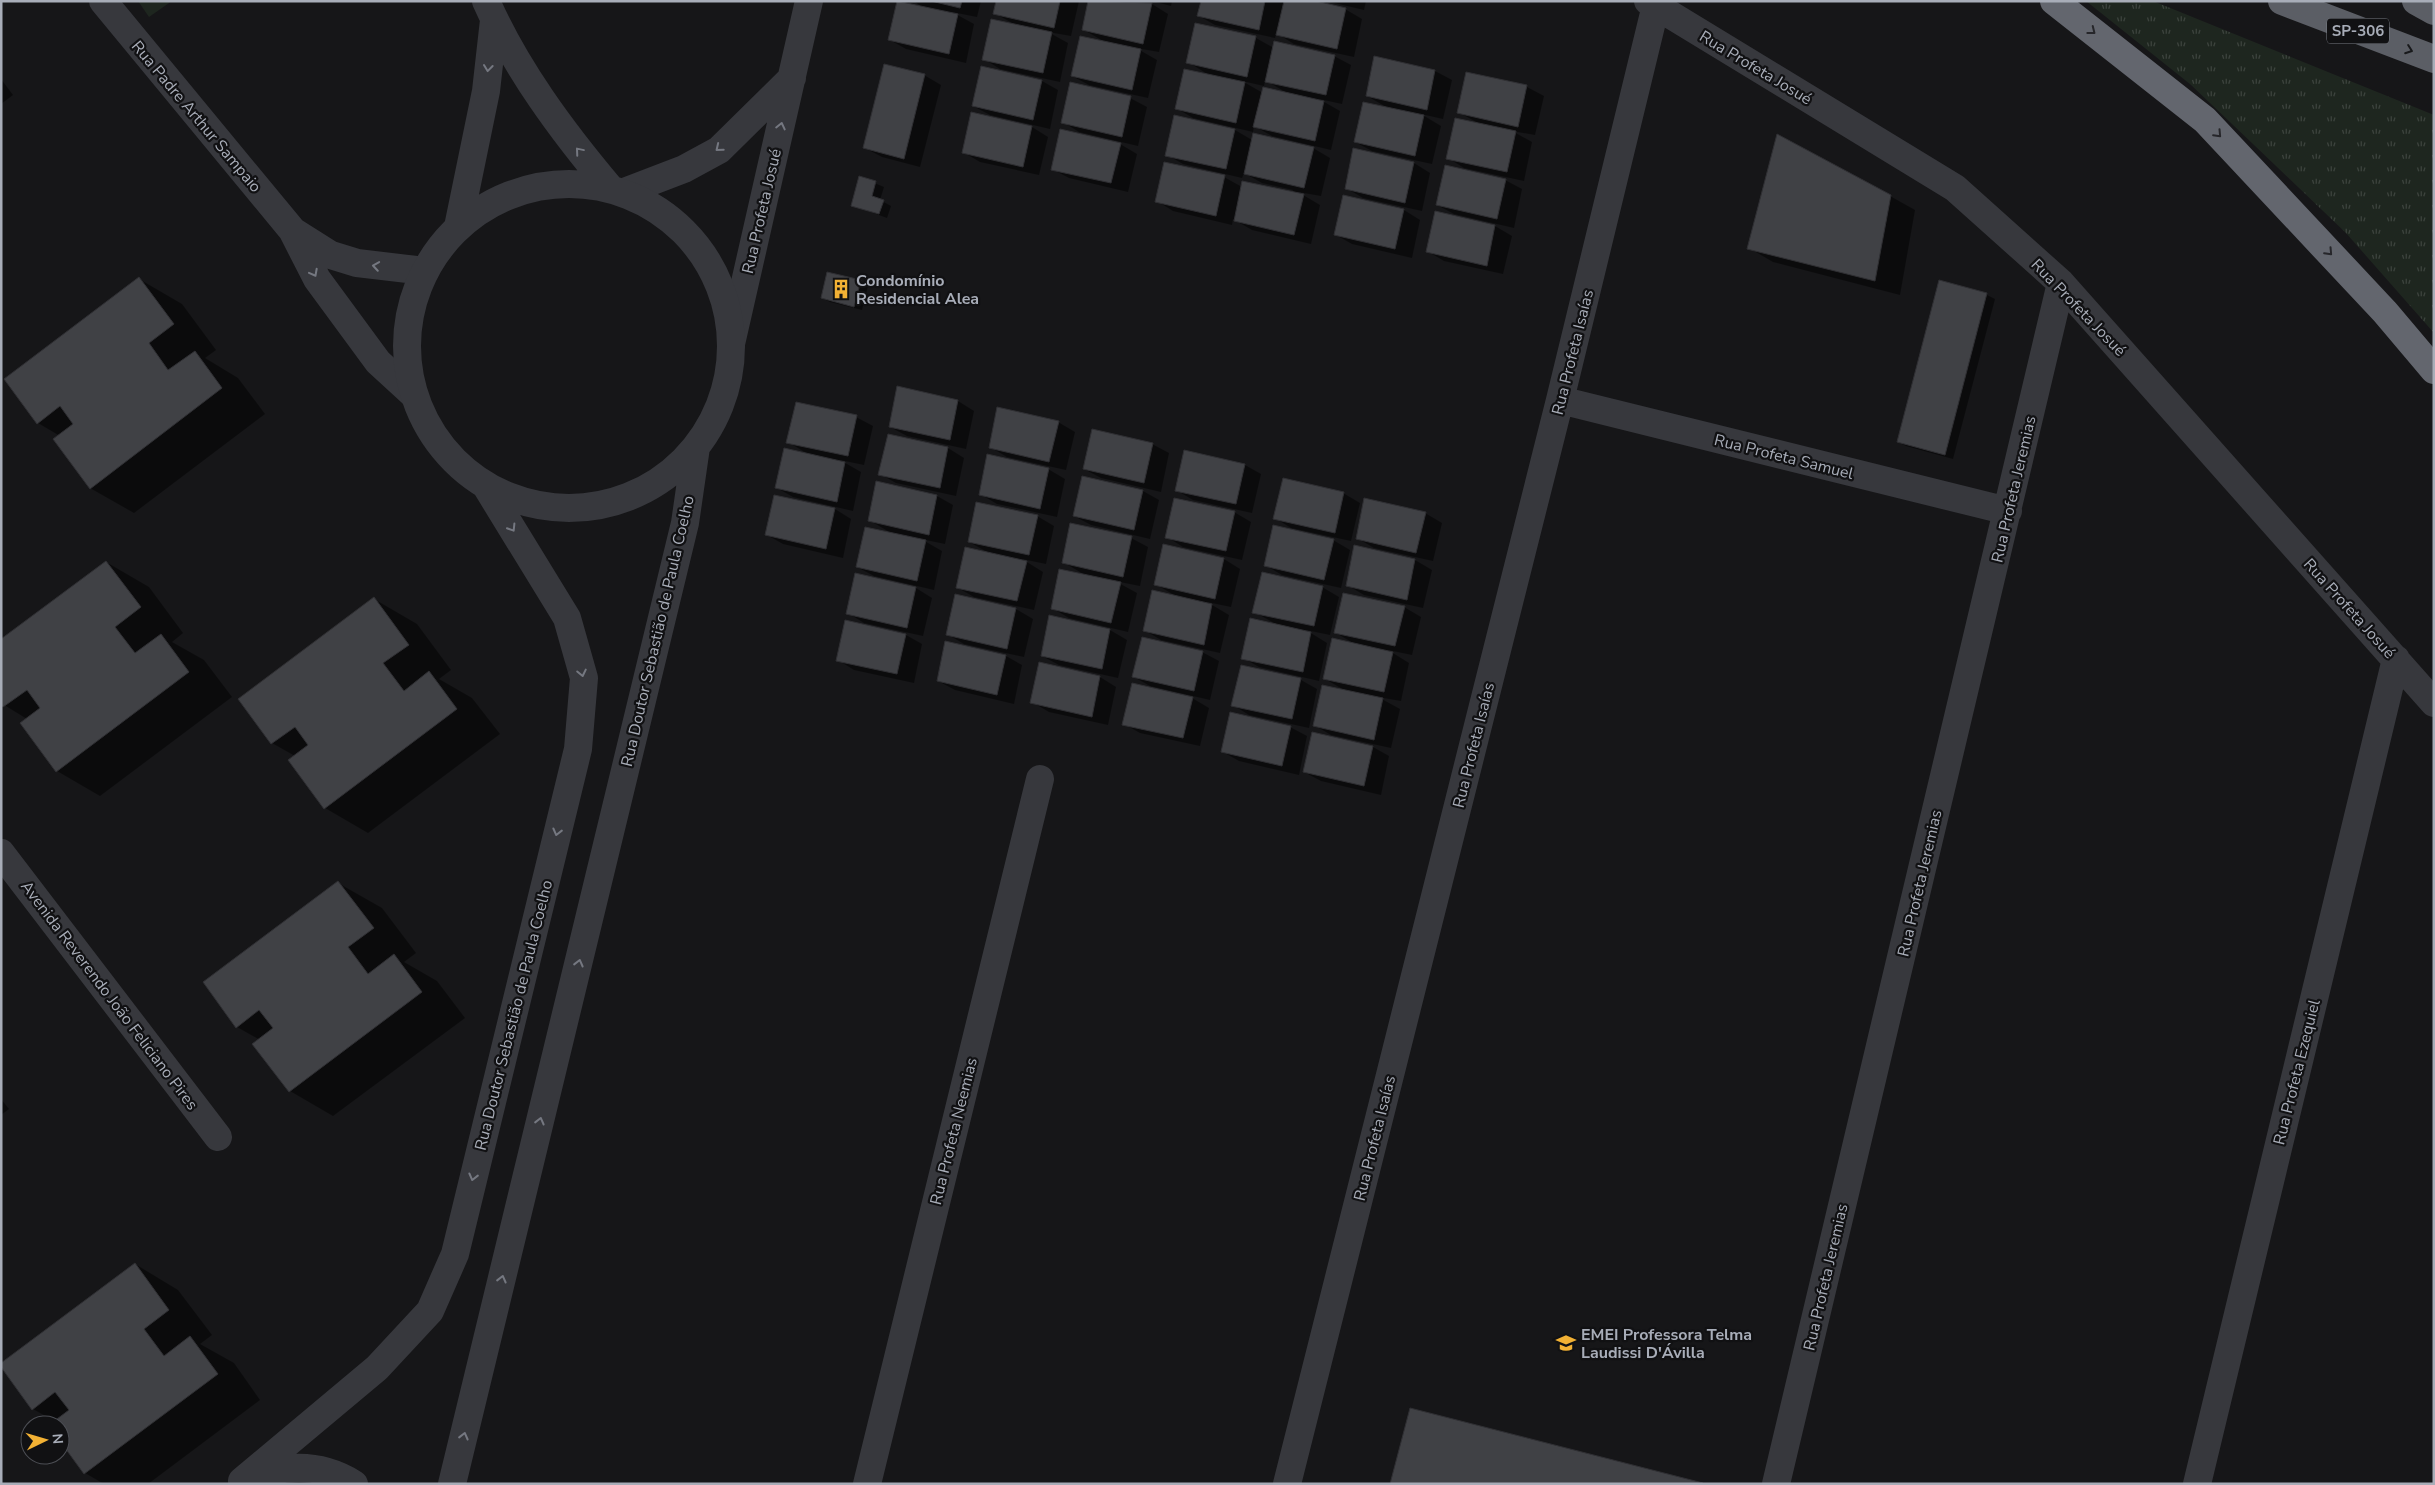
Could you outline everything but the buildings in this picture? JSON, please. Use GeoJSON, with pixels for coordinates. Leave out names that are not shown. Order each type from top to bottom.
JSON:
{"type":"FeatureCollection","features":[{"type":"Feature","properties":{"kind":"highway"},"geometry":{"type":"LineString","coordinates":[[2054,1],[2205,120],[2385,312],[2434,370]]}},
{"type":"Feature","properties":{"kind":"highway","name":"SP-306"},"geometry":{"type":"LineString","coordinates":[[2282,1],[2434,59]]}},
{"type":"Feature","properties":{"kind":"highway"},"geometry":{"type":"LineString","coordinates":[[2416,1],[2434,11]]}},
{"type":"Feature","properties":{"kind":"street","name":"Rua Padre Arthur Sampaio"},"geometry":{"type":"LineString","coordinates":[[103,1],[292,230],[317,279],[378,362],[414,395]]}},
{"type":"Feature","properties":{"kind":"street","name":"Rua Profeta Josué"},"geometry":{"type":"LineString","coordinates":[[731,344],[770,214],[792,78],[809,1]]}},
{"type":"Feature","properties":{"kind":"street","name":"Rua Profeta Josué"},"geometry":{"type":"LineString","coordinates":[[1652,3],[1955,188],[2062,283],[2434,703]]}},
{"type":"Feature","properties":{"kind":"street","name":"Rua Profeta Isaías"},"geometry":{"type":"LineString","coordinates":[[1287,1484],[1560,400],[1652,3]]}},
{"type":"Feature","properties":{"kind":"street"},"geometry":{"type":"LineString","coordinates":[[490,10],[534,88],[572,143],[617,190]]}},
{"type":"Feature","properties":{"kind":"street"},"geometry":{"type":"LineString","coordinates":[[458,227],[486,90],[490,10]]}},
{"type":"Feature","properties":{"kind":"street"},"geometry":{"type":"LineString","coordinates":[[617,190],[684,169],[719,150],[754,113],[792,78]]}},
{"type":"Feature","properties":{"kind":"street"},"geometry":{"type":"LineString","coordinates":[[570,182],[617,190],[659,210],[688,236],[711,268],[726,304],[731,344],[729,372],[723,399],[711,424],[696,447],[663,480],[621,501],[575,509],[529,504],[486,486],[455,463],[430,432],[414,395],[407,353],[410,310],[425,271],[434,255],[458,227],[491,203],[529,187],[570,182]]}},
{"type":"Feature","properties":{"kind":"street","name":"Rua Padre Arthur Sampaio"},"geometry":{"type":"LineString","coordinates":[[292,230],[331,255],[358,263],[425,271]]}},
{"type":"Feature","properties":{"kind":"street","name":"Rua Profeta Jeremias"},"geometry":{"type":"LineString","coordinates":[[1776,1484],[2062,283]]}},
{"type":"Feature","properties":{"kind":"street","name":"Rua Profeta Samuel"},"geometry":{"type":"LineString","coordinates":[[1560,400],[2008,511]]}},
{"type":"Feature","properties":{"kind":"street","name":"Rua Doutor Sebastião de Paula Coelho"},"geometry":{"type":"LineString","coordinates":[[452,1484],[685,522],[696,447]]}},
{"type":"Feature","properties":{"kind":"street","name":"Rua Doutor Sebastião de Paula Coelho"},"geometry":{"type":"LineString","coordinates":[[241,1482],[377,1368],[430,1311],[455,1254],[578,749],[584,678],[567,618],[486,486]]}},
{"type":"Feature","properties":{"kind":"street","name":"Rua Profeta Ezequiel"},"geometry":{"type":"LineString","coordinates":[[2197,1484],[2396,660]]}},
{"type":"Feature","properties":{"kind":"street","name":"Rua Profeta Neemias"},"geometry":{"type":"LineString","coordinates":[[867,1484],[1040,779]]}},
{"type":"Feature","properties":{"kind":"street","name":"Avenida Reverendo João Feliciano Pires"},"geometry":{"type":"LineString","coordinates":[[1,853],[218,1137]]}},
{"type":"Feature","properties":{"kind":"street"},"geometry":{"type":"LineString","coordinates":[[241,1482],[274,1469],[308,1467],[340,1475],[354,1484]]}},
{"type":"Feature","properties":{"kind":"green space"},"geometry":{"type":"Polygon","coordinates":[[[138,1],[172,1],[149,17],[138,1]]]}},
{"type":"Feature","properties":{"kind":"green space"},"geometry":{"type":"Polygon","coordinates":[[[2086,1],[2153,1],[2434,115],[2434,333],[2346,233],[2253,144],[2190,84],[2086,1]]]}},
{"type":"Feature","properties":{"kind":"place","name":"Condomínio Residencial Alea"},"geometry":{"type":"Point","coordinates":[841,289]}},
{"type":"Feature","properties":{"kind":"place","name":"EMEI Professora Telma Laudissi D'Ávilla"},"geometry":{"type":"Point","coordinates":[1566,1343]}}]}
